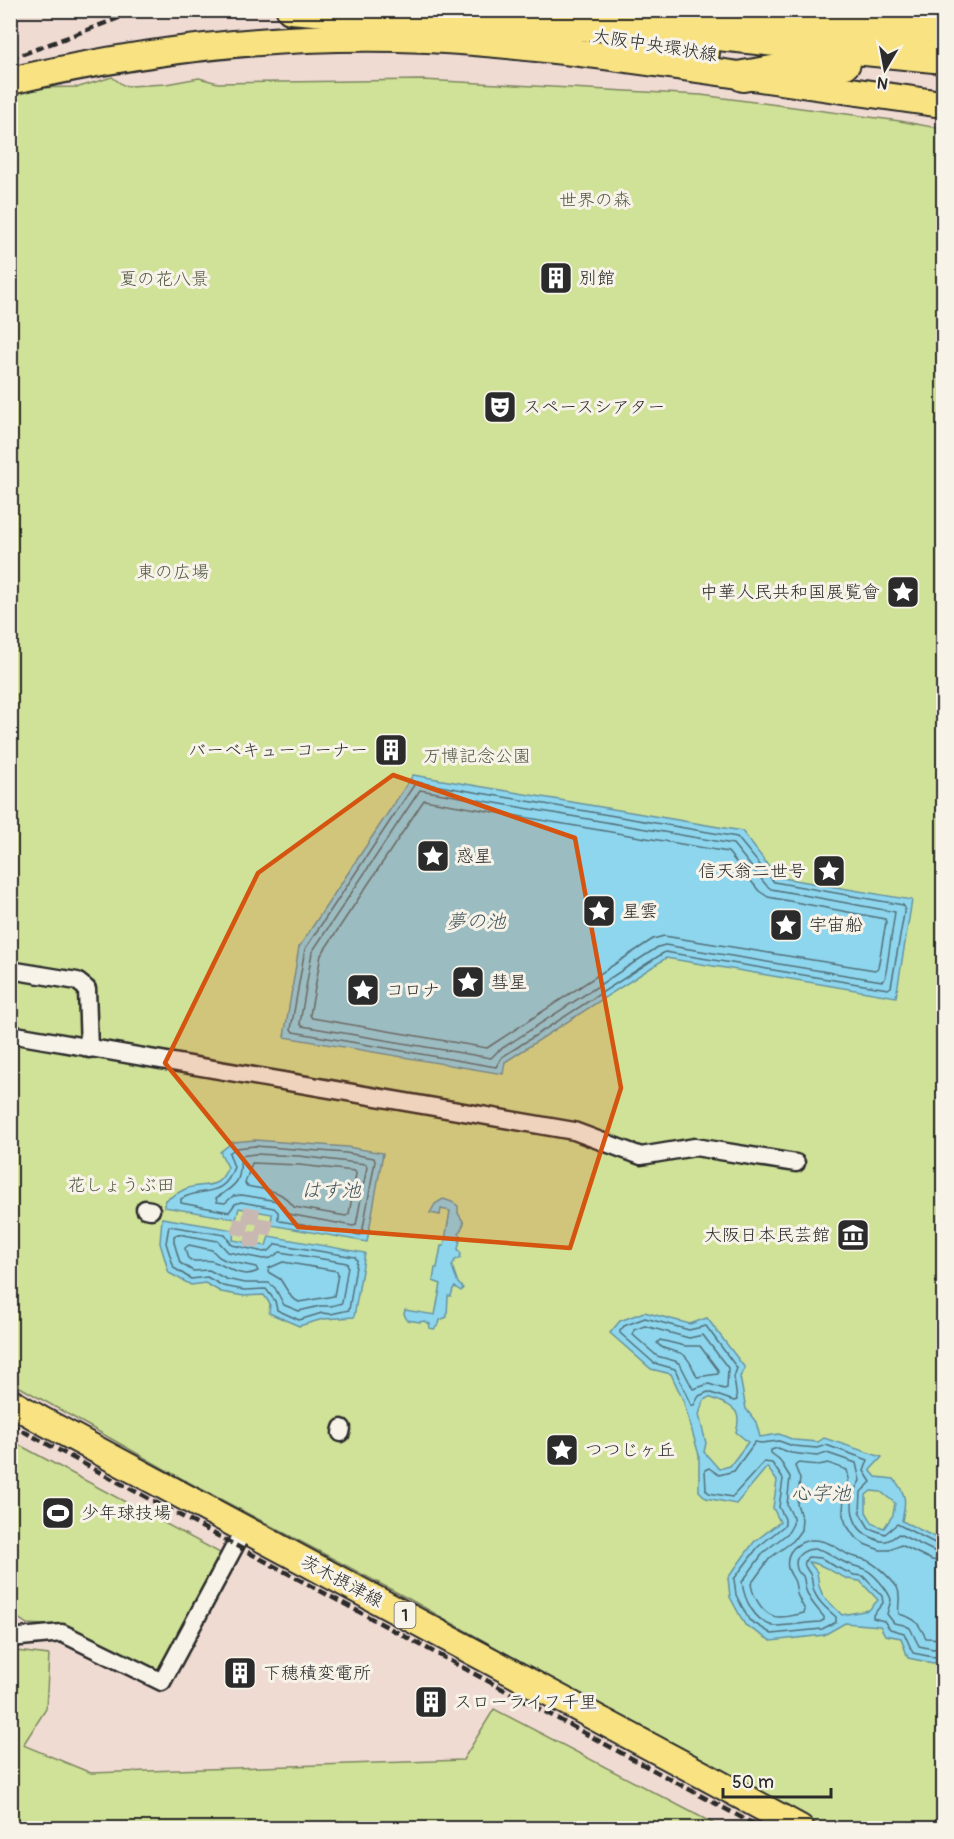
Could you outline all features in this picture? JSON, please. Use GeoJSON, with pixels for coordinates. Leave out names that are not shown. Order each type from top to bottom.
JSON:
{"type":"FeatureCollection","features":[{"type":"Feature","properties":{"kind":"highway"},"geometry":{"type":"LineString","coordinates":[[695,10],[944,31]]}},
{"type":"Feature","properties":{"kind":"highway"},"geometry":{"type":"LineString","coordinates":[[870,10],[944,18]]}},
{"type":"Feature","properties":{"kind":"highway"},"geometry":{"type":"LineString","coordinates":[[506,25],[594,25],[668,30],[944,58]]}},
{"type":"Feature","properties":{"kind":"highway"},"geometry":{"type":"LineString","coordinates":[[742,76],[783,68],[834,63],[944,73]]}},
{"type":"Feature","properties":{"kind":"main road","name":"大阪中央環状線"},"geometry":{"type":"LineString","coordinates":[[290,10],[506,25],[657,45],[783,68],[943,104]]}},
{"type":"Feature","properties":{"kind":"main road"},"geometry":{"type":"LineString","coordinates":[[10,81],[69,68],[256,42],[358,38],[426,39],[478,42],[609,57],[943,104]]}},
{"type":"Feature","properties":{"kind":"main road","name":"茨木摂津線"},"geometry":{"type":"LineString","coordinates":[[10,1402],[800,1828]]}},
{"type":"Feature","properties":{"kind":"street"},"geometry":{"type":"LineString","coordinates":[[10,970],[77,981],[87,989],[89,1049]]}},
{"type":"Feature","properties":{"kind":"street"},"geometry":{"type":"LineString","coordinates":[[10,1034],[574,1131],[641,1156],[695,1147],[796,1163]]}},
{"type":"Feature","properties":{"kind":"street"},"geometry":{"type":"LineString","coordinates":[[10,1638],[62,1633],[162,1682],[244,1529]]}},
{"type":"Feature","properties":{"kind":"highlighted area"},"geometry":{"type":"Polygon","coordinates":[[[393,775],[575,838],[621,1088],[570,1248],[298,1227],[165,1063],[258,873],[393,775]]]}},
{"type":"Feature","properties":{"kind":"green space","name":"万博記念公園"},"geometry":{"type":"Polygon","coordinates":[[[112,77],[123,85],[129,86],[166,84],[199,78],[218,83],[423,80],[701,95],[900,121],[943,129],[943,1828],[825,1828],[674,1747],[409,1599],[175,1475],[11,1382],[11,94],[28,88],[79,87],[112,77]]]}},
{"type":"Feature","properties":{"kind":"green space","name":"少年球技場"},"geometry":{"type":"Polygon","coordinates":[[[10,1440],[222,1554],[157,1672],[64,1626],[27,1624],[11,1613],[10,1440]]]}},
{"type":"Feature","properties":{"kind":"green space"},"geometry":{"type":"Polygon","coordinates":[[[16,1651],[49,1655],[46,1709],[23,1745],[91,1773],[463,1760],[494,1709],[722,1828],[11,1828],[10,1655],[16,1651]]]}},
{"type":"Feature","properties":{"kind":"water","name":"夢の池"},"geometry":{"type":"Polygon","coordinates":[[[413,775],[742,831],[777,877],[912,900],[896,997],[666,958],[505,1062],[503,1074],[284,1037],[299,947],[413,775]]]}},
{"type":"Feature","properties":{"kind":"water","name":"はす池"},"geometry":{"type":"Polygon","coordinates":[[[255,1140],[347,1147],[383,1153],[367,1242],[271,1225],[272,1214],[239,1208],[236,1219],[164,1207],[166,1200],[188,1188],[216,1183],[228,1167],[220,1152],[233,1142],[255,1140]]]}},
{"type":"Feature","properties":{"kind":"water"},"geometry":{"type":"Polygon","coordinates":[[[443,1199],[458,1206],[458,1213],[464,1223],[459,1234],[461,1235],[458,1249],[461,1254],[460,1258],[455,1260],[452,1266],[458,1283],[463,1288],[461,1291],[455,1287],[451,1296],[448,1296],[447,1317],[440,1320],[434,1329],[429,1328],[430,1324],[424,1321],[407,1320],[404,1314],[405,1310],[435,1315],[441,1284],[433,1281],[441,1246],[444,1246],[450,1211],[441,1209],[440,1215],[430,1213],[435,1204],[443,1199]]]}},
{"type":"Feature","properties":{"kind":"water","name":"はす池"},"geometry":{"type":"Polygon","coordinates":[[[162,1218],[234,1230],[233,1240],[266,1246],[269,1236],[365,1253],[354,1317],[323,1319],[299,1326],[269,1313],[270,1304],[264,1295],[244,1296],[221,1292],[205,1283],[191,1285],[169,1273],[160,1243],[162,1218]]]}},
{"type":"Feature","properties":{"kind":"water","name":"心字池"},"geometry":{"type":"Polygon","coordinates":[[[644,1312],[690,1324],[707,1318],[745,1368],[740,1377],[746,1409],[756,1422],[760,1437],[779,1434],[794,1440],[818,1442],[824,1438],[882,1457],[870,1470],[876,1477],[894,1479],[898,1485],[904,1498],[902,1521],[943,1541],[943,1661],[933,1663],[908,1658],[901,1638],[885,1635],[880,1626],[845,1623],[824,1635],[771,1641],[745,1625],[730,1597],[728,1578],[754,1542],[780,1522],[773,1508],[777,1481],[767,1467],[736,1504],[706,1498],[699,1491],[699,1455],[683,1400],[671,1374],[651,1369],[610,1333],[620,1321],[644,1312]],[[709,1397],[703,1401],[699,1415],[706,1443],[704,1452],[719,1469],[730,1466],[748,1442],[736,1432],[738,1417],[733,1408],[709,1397]],[[871,1491],[866,1495],[866,1512],[873,1524],[884,1528],[893,1515],[895,1503],[881,1492],[871,1491]],[[809,1562],[817,1572],[823,1596],[842,1615],[869,1610],[878,1600],[860,1581],[809,1562]]]}},
{"type":"Feature","properties":{"kind":"tunnel"},"geometry":{"type":"LineString","coordinates":[[243,1214],[266,1218],[262,1241],[239,1237],[243,1214]]}},
{"type":"Feature","properties":{"kind":"railway"},"geometry":{"type":"LineString","coordinates":[[10,59],[140,10]]}},
{"type":"Feature","properties":{"kind":"railway"},"geometry":{"type":"LineString","coordinates":[[10,1424],[761,1828]]}},
{"type":"Feature","properties":{"kind":"place","name":"別館"},"geometry":{"type":"Point","coordinates":[556,278]}},
{"type":"Feature","properties":{"kind":"place","name":"スペースシアター"},"geometry":{"type":"Point","coordinates":[500,407]}},
{"type":"Feature","properties":{"kind":"place","name":"中華人民共和国展覧會"},"geometry":{"type":"Point","coordinates":[903,592]}},
{"type":"Feature","properties":{"kind":"place","name":"バーベキューコーナー"},"geometry":{"type":"Point","coordinates":[391,750]}},
{"type":"Feature","properties":{"kind":"place","name":"惑星"},"geometry":{"type":"Point","coordinates":[433,856]}},
{"type":"Feature","properties":{"kind":"place","name":"信天翁二世号"},"geometry":{"type":"Point","coordinates":[829,871]}},
{"type":"Feature","properties":{"kind":"place","name":"星雲"},"geometry":{"type":"Point","coordinates":[599,911]}},
{"type":"Feature","properties":{"kind":"place","name":"宇宙船"},"geometry":{"type":"Point","coordinates":[786,925]}},
{"type":"Feature","properties":{"kind":"place","name":"彗星"},"geometry":{"type":"Point","coordinates":[468,982]}},
{"type":"Feature","properties":{"kind":"place","name":"コロナ"},"geometry":{"type":"Point","coordinates":[363,990]}},
{"type":"Feature","properties":{"kind":"place","name":"大阪日本民芸館"},"geometry":{"type":"Point","coordinates":[853,1235]}},
{"type":"Feature","properties":{"kind":"place","name":"つつじヶ丘"},"geometry":{"type":"Point","coordinates":[562,1450]}},
{"type":"Feature","properties":{"kind":"place","name":"少年球技場"},"geometry":{"type":"Point","coordinates":[58,1513]}},
{"type":"Feature","properties":{"kind":"place","name":"下穂積変電所"},"geometry":{"type":"Point","coordinates":[240,1673]}},
{"type":"Feature","properties":{"kind":"place","name":"スローライフ千里"},"geometry":{"type":"Point","coordinates":[431,1702]}},
{"type":"Feature","properties":{"kind":"park label","name":"世界の森"},"geometry":{"type":"Point","coordinates":[595,200]}},
{"type":"Feature","properties":{"kind":"park label","name":"夏の花八景"},"geometry":{"type":"Point","coordinates":[164,279]}},
{"type":"Feature","properties":{"kind":"park label","name":"東の広場"},"geometry":{"type":"Point","coordinates":[173,572]}},
{"type":"Feature","properties":{"kind":"park label","name":"花しょうぶ田"},"geometry":{"type":"Point","coordinates":[121,1185]}}]}
